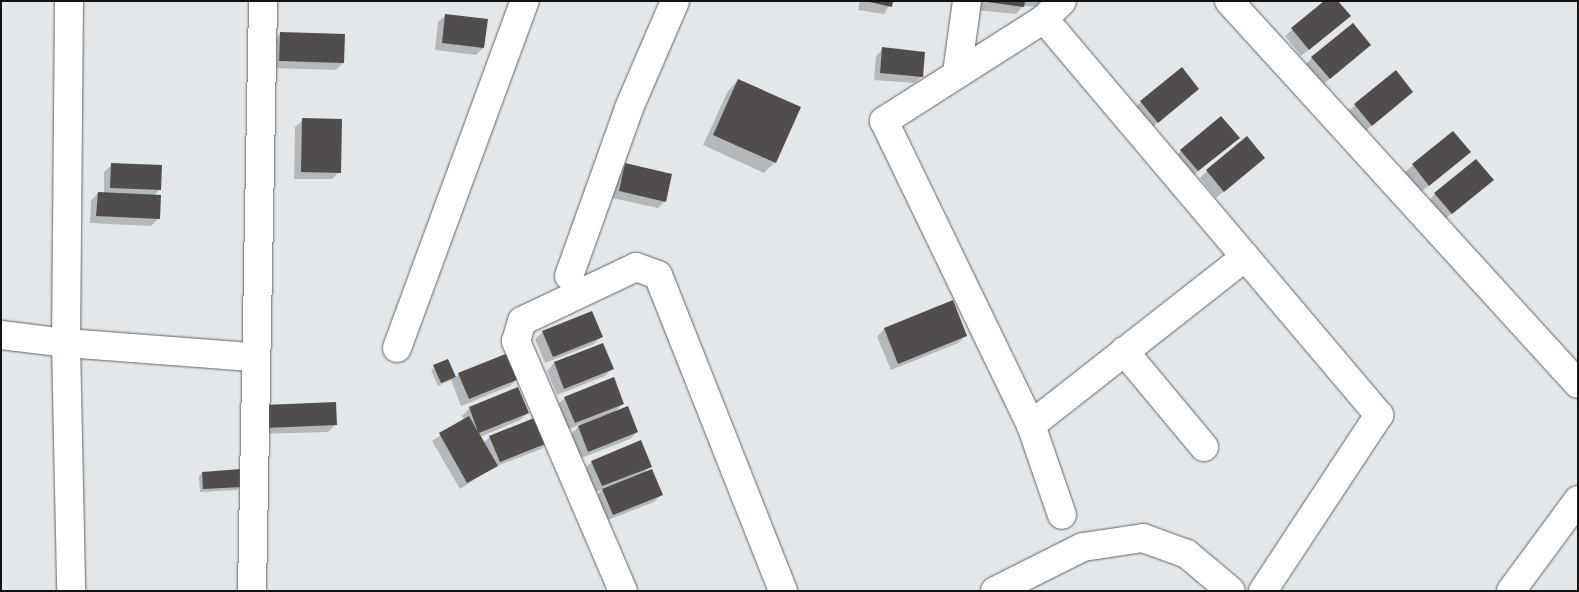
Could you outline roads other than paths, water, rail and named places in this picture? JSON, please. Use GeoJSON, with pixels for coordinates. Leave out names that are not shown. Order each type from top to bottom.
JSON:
{"type":"FeatureCollection","features":[{"type":"Feature","properties":{"kind":"street"},"geometry":{"type":"LineString","coordinates":[[69,1],[66,343],[71,591]]}},
{"type":"Feature","properties":{"kind":"street"},"geometry":{"type":"LineString","coordinates":[[252,591],[254,357],[262,1]]}},
{"type":"Feature","properties":{"kind":"street"},"geometry":{"type":"LineString","coordinates":[[397,348],[525,1]]}},
{"type":"Feature","properties":{"kind":"street"},"geometry":{"type":"LineString","coordinates":[[569,276],[629,108],[676,1]]}},
{"type":"Feature","properties":{"kind":"street"},"geometry":{"type":"LineString","coordinates":[[957,73],[967,1]]}},
{"type":"Feature","properties":{"kind":"street"},"geometry":{"type":"LineString","coordinates":[[1229,1],[1578,384]]}},
{"type":"Feature","properties":{"kind":"street"},"geometry":{"type":"LineString","coordinates":[[1062,516],[1031,425],[884,121],[1053,10],[1245,257],[1379,415],[1264,591]]}},
{"type":"Feature","properties":{"kind":"street"},"geometry":{"type":"LineString","coordinates":[[1031,425],[1245,257]]}},
{"type":"Feature","properties":{"kind":"street"},"geometry":{"type":"LineString","coordinates":[[623,591],[516,341],[522,321],[636,268],[658,275],[783,591]]}},
{"type":"Feature","properties":{"kind":"street"},"geometry":{"type":"LineString","coordinates":[[1,335],[66,343],[254,357]]}},
{"type":"Feature","properties":{"kind":"street"},"geometry":{"type":"LineString","coordinates":[[1124,351],[1204,447]]}},
{"type":"Feature","properties":{"kind":"street"},"geometry":{"type":"LineString","coordinates":[[1511,591],[1578,500]]}},
{"type":"Feature","properties":{"kind":"street"},"geometry":{"type":"LineString","coordinates":[[995,591],[1083,547],[1143,538],[1187,554],[1231,591]]}}]}
